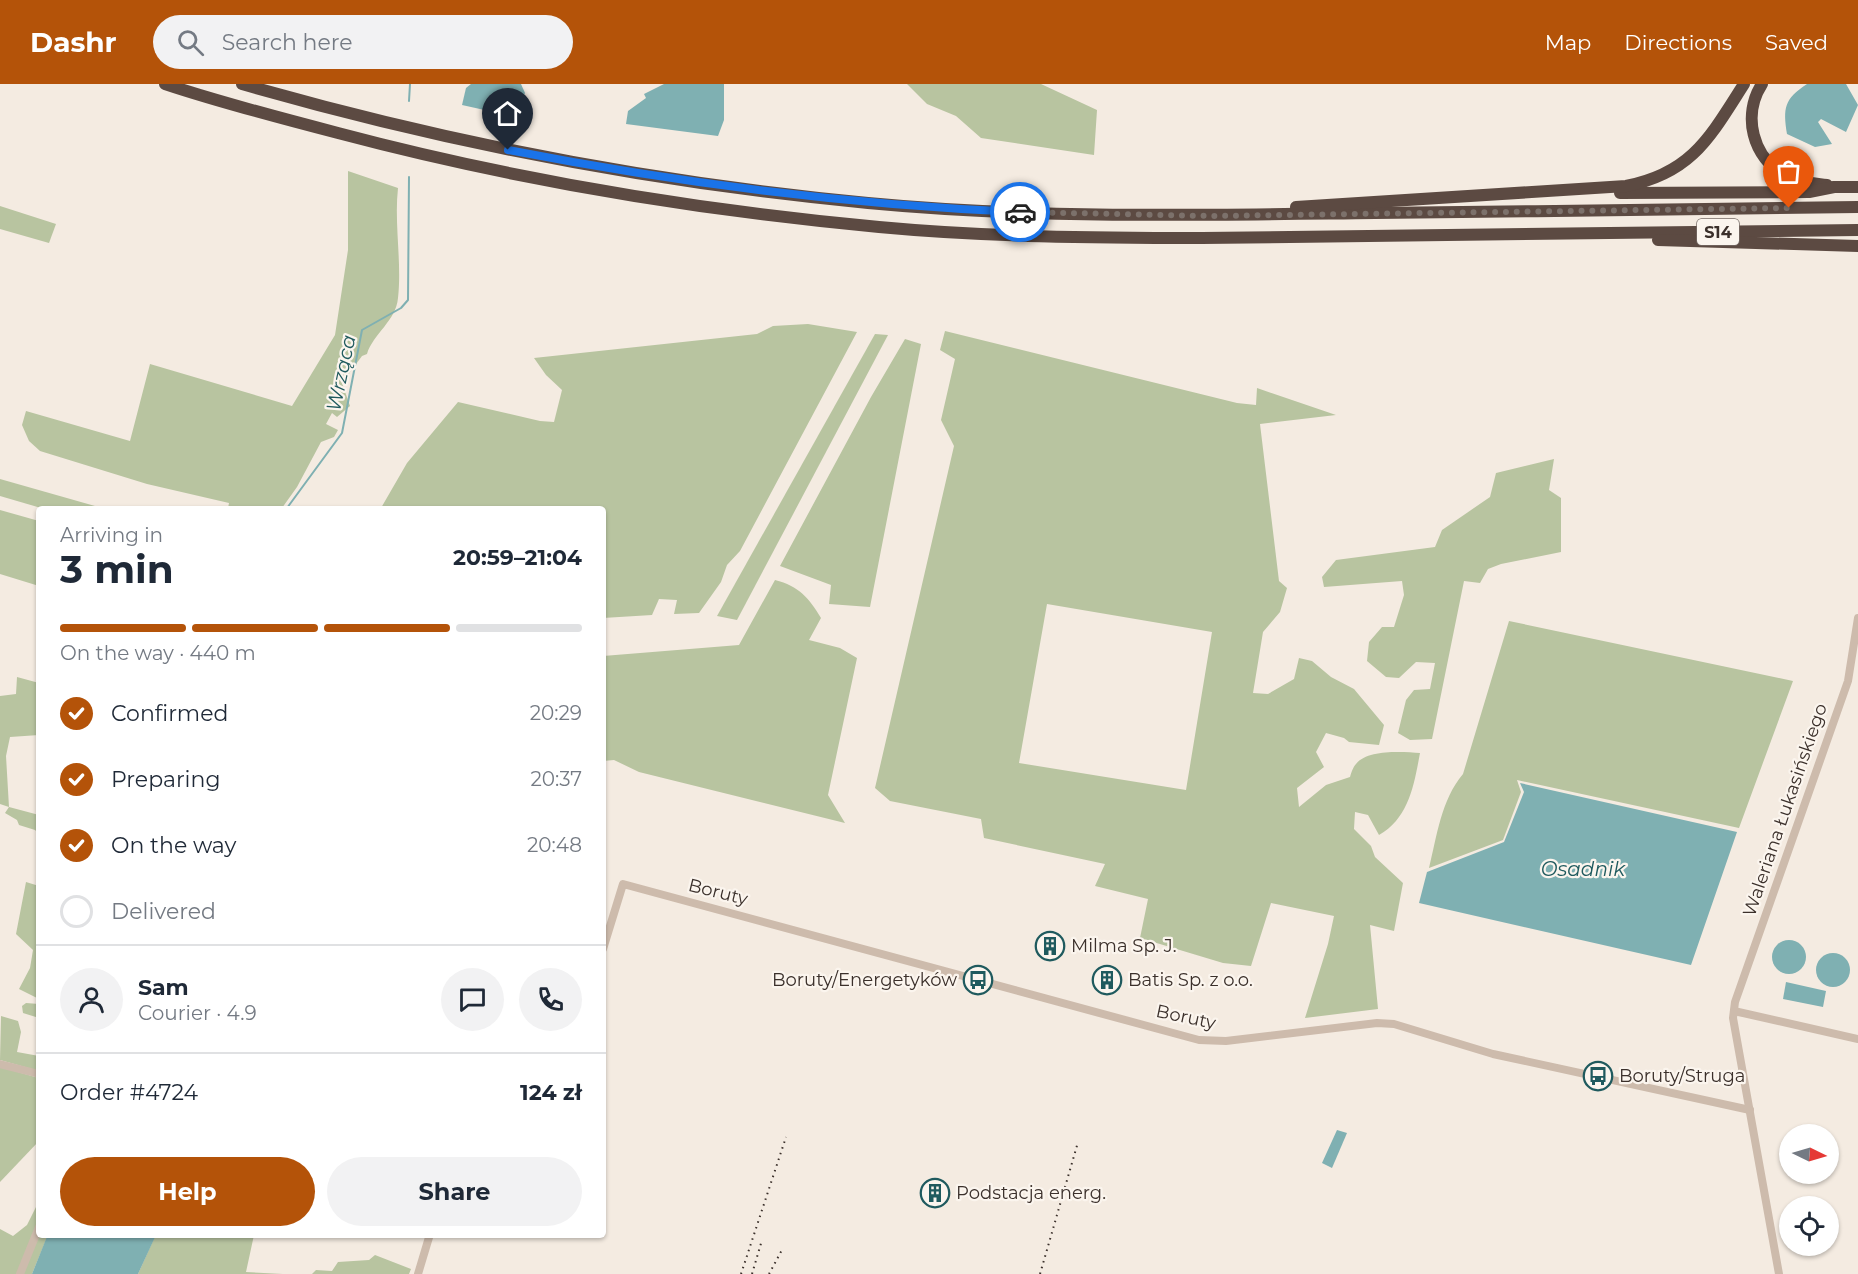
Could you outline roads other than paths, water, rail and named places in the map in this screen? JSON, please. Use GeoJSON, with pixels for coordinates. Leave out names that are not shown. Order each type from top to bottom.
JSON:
{"type":"FeatureCollection","features":[{"type":"Feature","properties":{"kind":"highway","name":"S14"},"geometry":{"type":"LineString","coordinates":[[165,84],[387,146],[494,170],[682,203],[790,218],[881,227],[1095,238],[1858,230]]}},
{"type":"Feature","properties":{"kind":"highway","name":"S14"},"geometry":{"type":"LineString","coordinates":[[242,84],[389,124],[486,146],[686,182],[815,198],[950,209],[1134,216],[1210,216],[1858,207]]}},
{"type":"Feature","properties":{"kind":"highway"},"geometry":{"type":"LineString","coordinates":[[1210,216],[1278,208],[1626,186],[1668,175],[1692,157],[1705,142],[1744,84]]}},
{"type":"Feature","properties":{"kind":"highway"},"geometry":{"type":"LineString","coordinates":[[1762,84],[1755,98],[1751,125],[1755,139],[1766,160],[1786,176],[1834,187]]}},
{"type":"Feature","properties":{"kind":"highway"},"geometry":{"type":"LineString","coordinates":[[1496,194],[1809,192],[1834,187],[1858,187]]}},
{"type":"Feature","properties":{"kind":"highway"},"geometry":{"type":"LineString","coordinates":[[1579,234],[1718,243],[1858,246]]}},
{"type":"Feature","properties":{"kind":"street","name":"Waleriana Łukasińskiego"},"geometry":{"type":"LineString","coordinates":[[1734,1011],[1848,681],[1858,618]]}},
{"type":"Feature","properties":{"kind":"street","name":"Boruty"},"geometry":{"type":"LineString","coordinates":[[606,940],[623,884],[1199,1040],[1226,1041],[1377,1023],[1394,1024],[1493,1054],[1750,1110]]}},
{"type":"Feature","properties":{"kind":"street"},"geometry":{"type":"LineString","coordinates":[[1779,1274],[1734,1011],[1858,1039]]}},
{"type":"Feature","properties":{"kind":"street"},"geometry":{"type":"LineString","coordinates":[[0,1064],[36,1073]]}},
{"type":"Feature","properties":{"kind":"street"},"geometry":{"type":"LineString","coordinates":[[20,1274],[36,1234]]}},
{"type":"Feature","properties":{"kind":"street"},"geometry":{"type":"LineString","coordinates":[[418,1274],[429,1238]]}},
{"type":"Feature","properties":{"kind":"water"},"geometry":{"type":"Polygon","coordinates":[[[471,84],[521,84],[525,93],[518,111],[498,113],[462,105],[466,88],[471,84]]]}},
{"type":"Feature","properties":{"kind":"water"},"geometry":{"type":"Polygon","coordinates":[[[664,84],[724,84],[724,120],[718,136],[626,124],[628,111],[646,98],[644,94],[664,84]]]}},
{"type":"Feature","properties":{"kind":"water"},"geometry":{"type":"Polygon","coordinates":[[[1807,84],[1846,84],[1858,105],[1846,132],[1821,119],[1818,122],[1832,144],[1815,147],[1787,134],[1785,117],[1787,105],[1794,94],[1807,84]]]}},
{"type":"Feature","properties":{"kind":"water","name":"Osadnik"},"geometry":{"type":"Polygon","coordinates":[[[1520,783],[1737,832],[1691,965],[1419,903],[1427,872],[1504,842],[1524,792],[1520,783]]]}},
{"type":"Feature","properties":{"kind":"water"},"geometry":{"type":"Polygon","coordinates":[[[1789,940],[1801,945],[1806,957],[1801,969],[1789,974],[1777,969],[1772,957],[1777,945],[1789,940]]]}},
{"type":"Feature","properties":{"kind":"water"},"geometry":{"type":"Polygon","coordinates":[[[1833,953],[1845,958],[1850,970],[1845,982],[1833,987],[1821,982],[1816,970],[1821,958],[1833,953]]]}},
{"type":"Feature","properties":{"kind":"water"},"geometry":{"type":"Polygon","coordinates":[[[1786,982],[1826,991],[1823,1007],[1783,999],[1786,982]]]}},
{"type":"Feature","properties":{"kind":"water"},"geometry":{"type":"Polygon","coordinates":[[[1337,1130],[1347,1133],[1332,1168],[1322,1163],[1337,1130]]]}},
{"type":"Feature","properties":{"kind":"water"},"geometry":{"type":"Polygon","coordinates":[[[46,1238],[155,1238],[138,1274],[32,1274],[46,1238]]]}},
{"type":"Feature","properties":{"kind":"waterway","name":"Wrząca"},"geometry":{"type":"LineString","coordinates":[[409,101],[410,84]]}},
{"type":"Feature","properties":{"kind":"waterway","name":"Wrząca"},"geometry":{"type":"LineString","coordinates":[[288,506],[342,433],[362,330],[401,308],[408,300],[409,177]]}},
{"type":"Feature","properties":{"kind":"railway"},"geometry":{"type":"LineString","coordinates":[[741,1274],[786,1137]]}},
{"type":"Feature","properties":{"kind":"railway"},"geometry":{"type":"LineString","coordinates":[[1040,1274],[1078,1142]]}},
{"type":"Feature","properties":{"kind":"railway"},"geometry":{"type":"LineString","coordinates":[[752,1274],[762,1240]]}},
{"type":"Feature","properties":{"kind":"railway"},"geometry":{"type":"LineString","coordinates":[[769,1274],[783,1248]]}},
{"type":"Feature","properties":{"kind":"place","name":"Milma Sp. J."},"geometry":{"type":"Point","coordinates":[1050,946]}},
{"type":"Feature","properties":{"kind":"place","name":"Boruty/Energetyków"},"geometry":{"type":"Point","coordinates":[978,980]}},
{"type":"Feature","properties":{"kind":"place","name":"Batis Sp. z o.o."},"geometry":{"type":"Point","coordinates":[1107,980]}},
{"type":"Feature","properties":{"kind":"place","name":"Boruty/Struga"},"geometry":{"type":"Point","coordinates":[1598,1076]}},
{"type":"Feature","properties":{"kind":"place","name":"Podstacja energ."},"geometry":{"type":"Point","coordinates":[935,1193]}}]}
